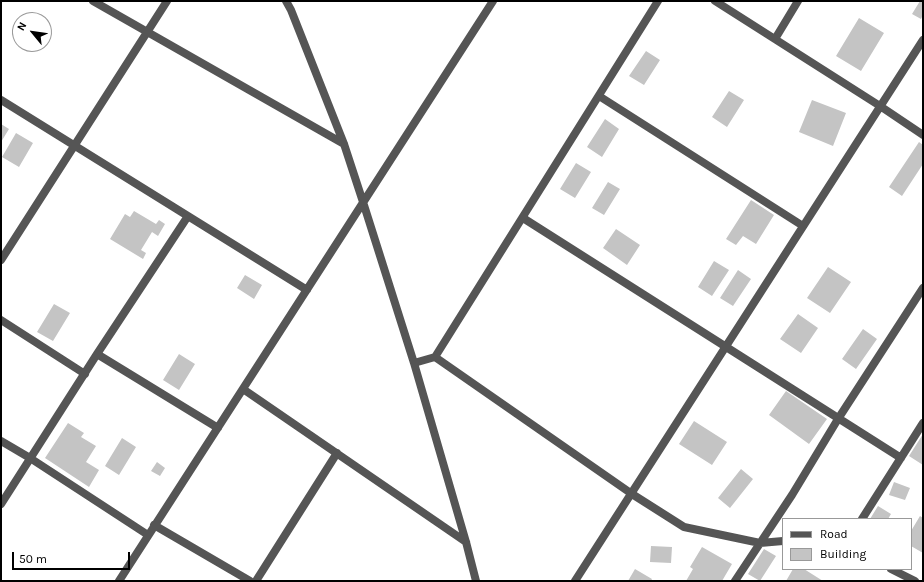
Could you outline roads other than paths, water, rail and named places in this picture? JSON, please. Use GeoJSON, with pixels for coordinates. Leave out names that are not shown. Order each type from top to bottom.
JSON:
{"type":"FeatureCollection","features":[{"type":"Feature","properties":{"kind":"street"},"geometry":{"type":"LineString","coordinates":[[93,1],[344,144]]}},
{"type":"Feature","properties":{"kind":"street"},"geometry":{"type":"LineString","coordinates":[[1,260],[167,1]]}},
{"type":"Feature","properties":{"kind":"street"},"geometry":{"type":"LineString","coordinates":[[286,1],[291,10],[344,144],[414,364],[476,581]]}},
{"type":"Feature","properties":{"kind":"street"},"geometry":{"type":"LineString","coordinates":[[119,581],[493,1]]}},
{"type":"Feature","properties":{"kind":"street"},"geometry":{"type":"LineString","coordinates":[[414,364],[435,357],[658,1]]}},
{"type":"Feature","properties":{"kind":"street"},"geometry":{"type":"LineString","coordinates":[[715,1],[923,135]]}},
{"type":"Feature","properties":{"kind":"street"},"geometry":{"type":"LineString","coordinates":[[775,39],[798,1]]}},
{"type":"Feature","properties":{"kind":"street"},"geometry":{"type":"LineString","coordinates":[[576,581],[923,40]]}},
{"type":"Feature","properties":{"kind":"street"},"geometry":{"type":"LineString","coordinates":[[599,96],[803,226]]}},
{"type":"Feature","properties":{"kind":"street"},"geometry":{"type":"LineString","coordinates":[[1,100],[307,290]]}},
{"type":"Feature","properties":{"kind":"street"},"geometry":{"type":"LineString","coordinates":[[1,504],[188,216]]}},
{"type":"Feature","properties":{"kind":"street"},"geometry":{"type":"LineString","coordinates":[[523,218],[901,458]]}},
{"type":"Feature","properties":{"kind":"street"},"geometry":{"type":"LineString","coordinates":[[735,581],[792,495],[838,419],[923,288]]}},
{"type":"Feature","properties":{"kind":"street"},"geometry":{"type":"LineString","coordinates":[[1,320],[85,374]]}},
{"type":"Feature","properties":{"kind":"street"},"geometry":{"type":"LineString","coordinates":[[97,354],[218,428]]}},
{"type":"Feature","properties":{"kind":"street"},"geometry":{"type":"LineString","coordinates":[[435,357],[632,494],[684,527],[760,543],[782,541]]}},
{"type":"Feature","properties":{"kind":"street"},"geometry":{"type":"LineString","coordinates":[[243,389],[466,542]]}},
{"type":"Feature","properties":{"kind":"street"},"geometry":{"type":"LineString","coordinates":[[863,518],[923,423]]}},
{"type":"Feature","properties":{"kind":"street"},"geometry":{"type":"LineString","coordinates":[[1,441],[30,458],[148,535]]}},
{"type":"Feature","properties":{"kind":"street"},"geometry":{"type":"LineString","coordinates":[[256,581],[337,453]]}},
{"type":"Feature","properties":{"kind":"street"},"geometry":{"type":"LineString","coordinates":[[154,526],[250,581]]}},
{"type":"Feature","properties":{"kind":"street"},"geometry":{"type":"LineString","coordinates":[[894,570],[914,581]]}}]}
